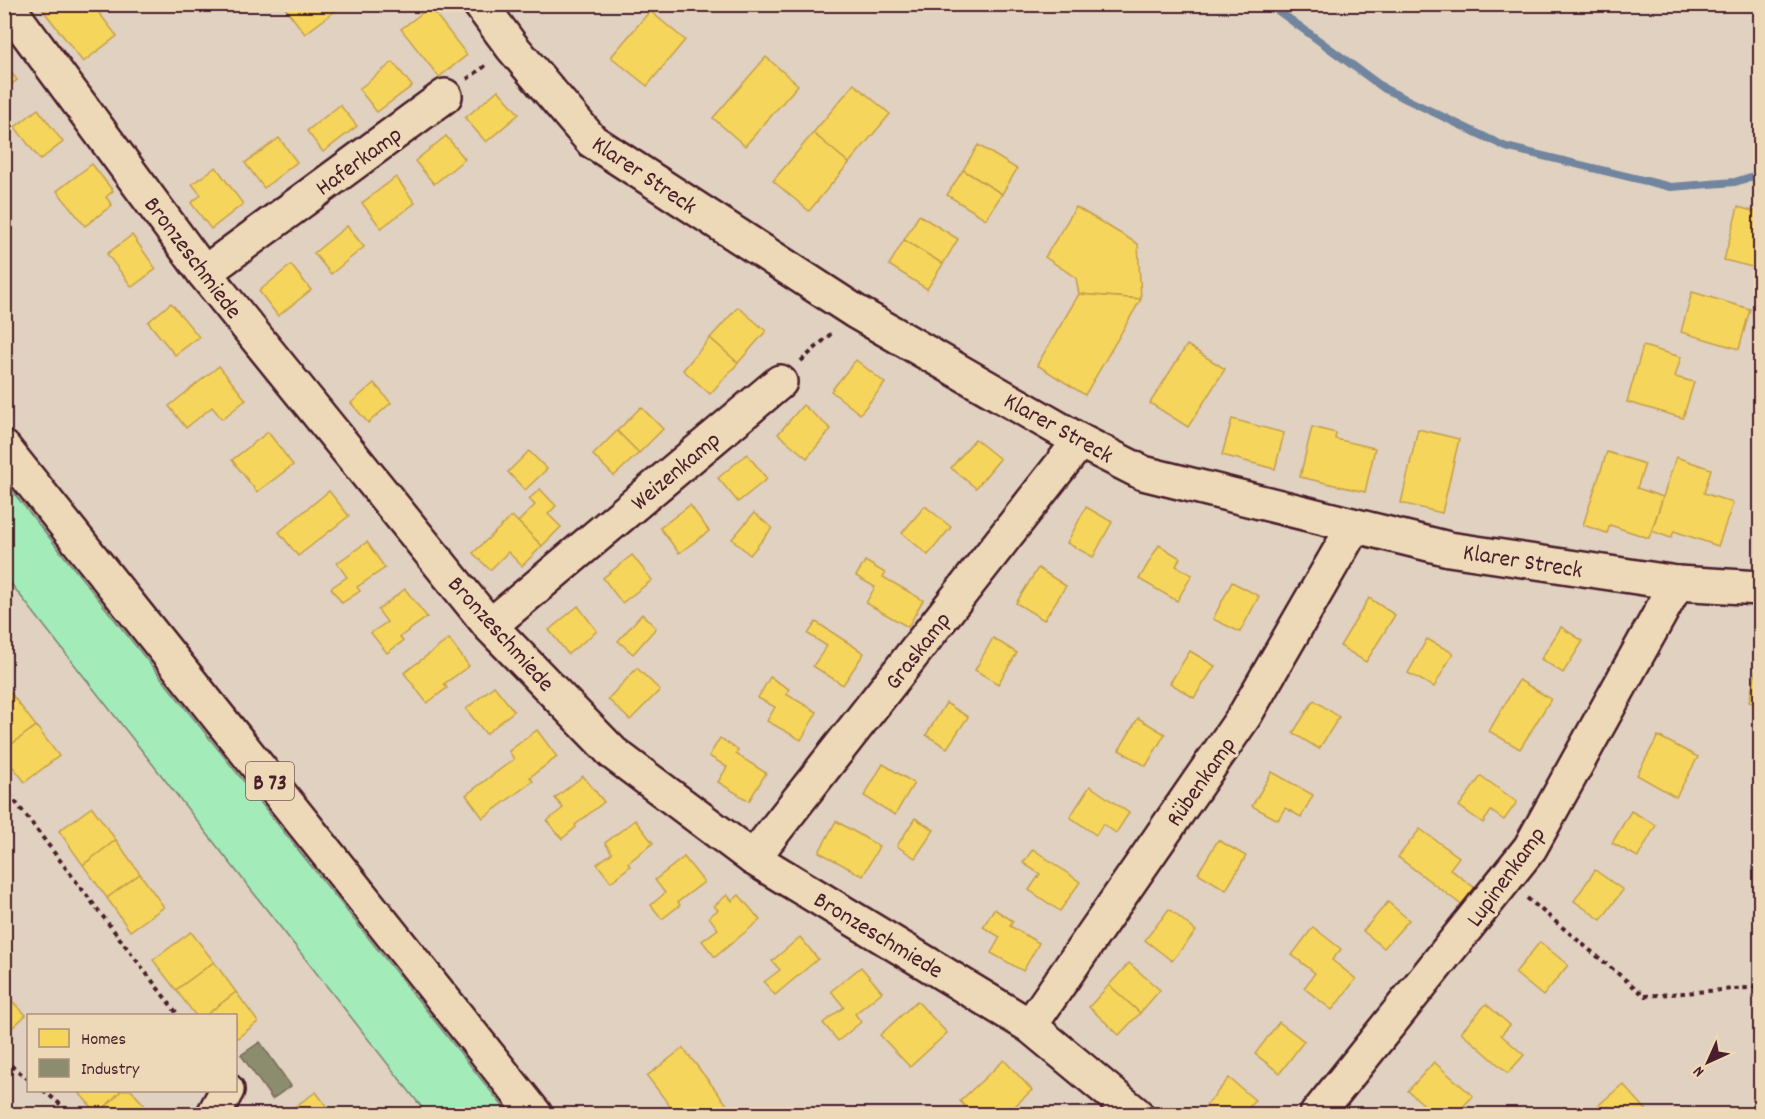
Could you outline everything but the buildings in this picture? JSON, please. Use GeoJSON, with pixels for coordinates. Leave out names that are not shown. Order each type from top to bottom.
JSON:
{"type":"FeatureCollection","features":[{"type":"Feature","properties":{"kind":"street","name":"Bronzeschmiede"},"geometry":{"type":"LineString","coordinates":[[6,4],[204,273],[490,626],[614,753],[753,858],[1030,1026],[1136,1114]]}},
{"type":"Feature","properties":{"kind":"street","name":"Klarer Streck"},"geometry":{"type":"LineString","coordinates":[[480,4],[512,47],[592,141],[856,312],[1080,441],[1143,472],[1449,549],[1677,583],[1761,588]]}},
{"type":"Feature","properties":{"kind":"street","name":"Haferkamp"},"geometry":{"type":"LineString","coordinates":[[204,273],[445,96]]}},
{"type":"Feature","properties":{"kind":"street","name":"Weizenkamp"},"geometry":{"type":"LineString","coordinates":[[490,626],[780,382]]}},
{"type":"Feature","properties":{"kind":"street","name":"Graskamp"},"geometry":{"type":"LineString","coordinates":[[753,858],[1080,441]]}},
{"type":"Feature","properties":{"kind":"street","name":"B 73"},"geometry":{"type":"LineString","coordinates":[[4,448],[535,1114]]}},
{"type":"Feature","properties":{"kind":"street","name":"Rübenkamp"},"geometry":{"type":"LineString","coordinates":[[1030,1026],[1245,716],[1354,526]]}},
{"type":"Feature","properties":{"kind":"street","name":"Lupinenkamp"},"geometry":{"type":"LineString","coordinates":[[1317,1114],[1530,848],[1677,583]]}},
{"type":"Feature","properties":{"kind":"street"},"geometry":{"type":"LineString","coordinates":[[214,1114],[226,1092]]}},
{"type":"Feature","properties":{"kind":"path"},"geometry":{"type":"LineString","coordinates":[[445,96],[512,47]]}},
{"type":"Feature","properties":{"kind":"path"},"geometry":{"type":"LineString","coordinates":[[780,382],[856,312]]}},
{"type":"Feature","properties":{"kind":"path"},"geometry":{"type":"LineString","coordinates":[[4,787],[177,1014]]}},
{"type":"Feature","properties":{"kind":"path"},"geometry":{"type":"LineString","coordinates":[[1505,880],[1645,996],[1761,987]]}},
{"type":"Feature","properties":{"kind":"path"},"geometry":{"type":"LineString","coordinates":[[4,1060],[27,1078]]}},
{"type":"Feature","properties":{"kind":"path"},"geometry":{"type":"LineString","coordinates":[[45,1092],[72,1114]]}},
{"type":"Feature","properties":{"kind":"green space"},"geometry":{"type":"Polygon","coordinates":[[[5,482],[509,1114],[427,1114],[5,576],[5,482]]]}},
{"type":"Feature","properties":{"kind":"waterway"},"geometry":{"type":"LineString","coordinates":[[1269,4],[1385,89],[1506,147],[1671,187],[1735,182],[1760,174]]}}]}
